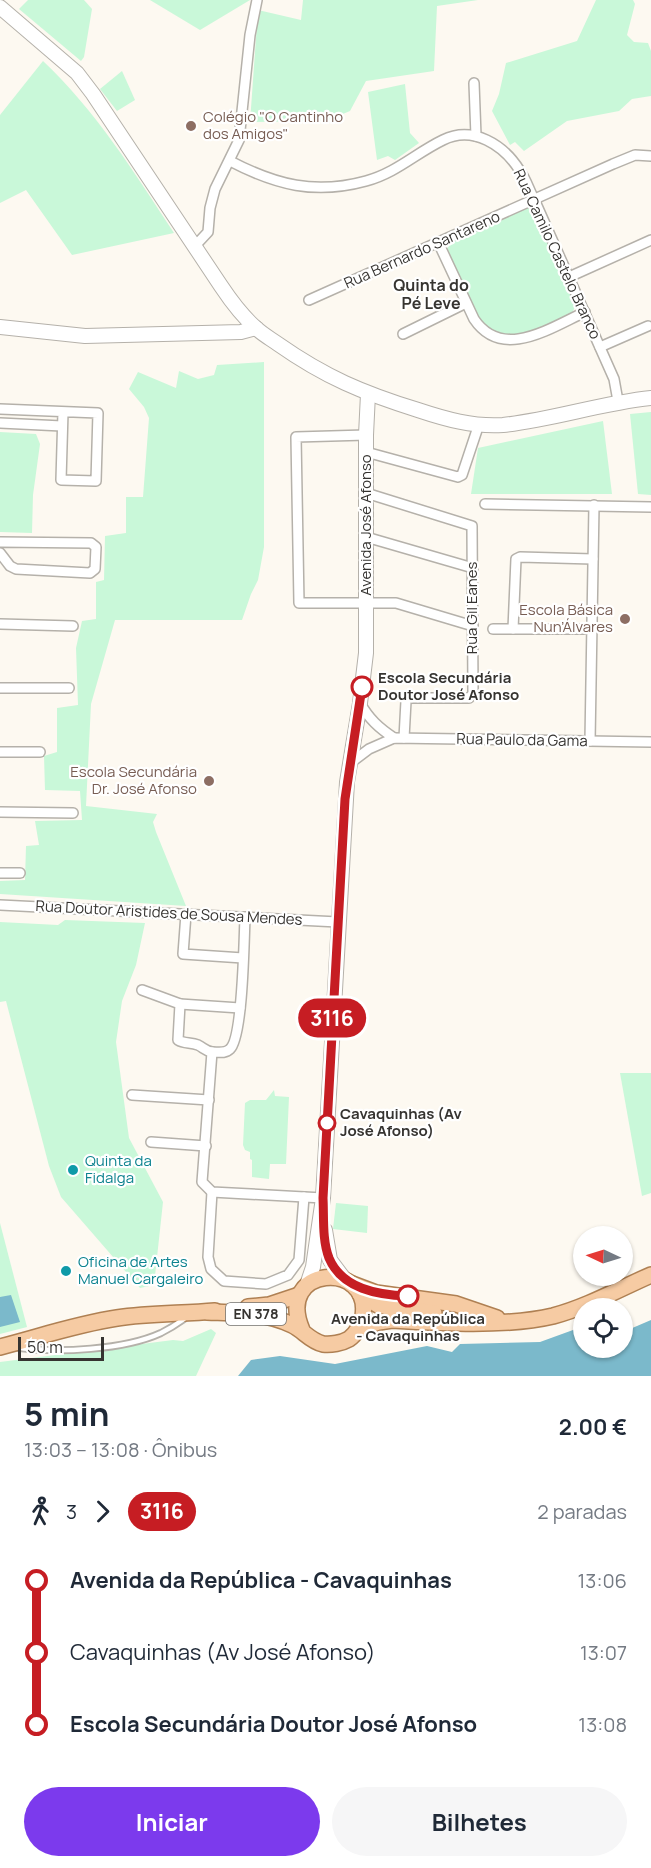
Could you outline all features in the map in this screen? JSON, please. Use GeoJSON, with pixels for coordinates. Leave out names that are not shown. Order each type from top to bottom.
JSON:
{"type":"FeatureCollection","features":[{"type":"Feature","properties":{"kind":"main road","name":"EN 378"},"geometry":{"type":"LineString","coordinates":[[201,1312],[262,1315],[302,1330],[310,1338],[322,1344],[335,1344],[349,1339],[358,1329],[392,1320],[506,1322],[533,1320],[567,1311],[651,1275]]}},
{"type":"Feature","properties":{"kind":"main road","name":"EN 378"},"geometry":{"type":"LineString","coordinates":[[2,1347],[92,1322],[132,1316],[269,1305],[303,1290],[324,1277],[376,1293],[456,1304],[506,1322]]}},
{"type":"Feature","properties":{"kind":"main road"},"geometry":{"type":"LineString","coordinates":[[352,1286],[364,1309],[363,1319],[358,1329]]}},
{"type":"Feature","properties":{"kind":"main road","name":"EN 378"},"geometry":{"type":"LineString","coordinates":[[302,1330],[296,1310],[303,1290]]}},
{"type":"Feature","properties":{"kind":"street"},"geometry":{"type":"LineString","coordinates":[[194,247],[208,232],[210,208],[215,189],[239,140],[250,35],[257,0]]}},
{"type":"Feature","properties":{"kind":"street"},"geometry":{"type":"LineString","coordinates":[[0,7],[76,73],[93,94],[231,301],[256,328],[325,374],[368,394],[444,419],[479,424],[501,425],[618,401],[651,398]]}},
{"type":"Feature","properties":{"kind":"street"},"geometry":{"type":"LineString","coordinates":[[230,160],[255,174],[310,187],[341,186],[385,175],[443,140],[465,134],[476,136],[474,83]]}},
{"type":"Feature","properties":{"kind":"street","name":"Rua Camilo Castelo Branco"},"geometry":{"type":"LineString","coordinates":[[476,136],[494,143],[520,170],[614,379],[618,401]]}},
{"type":"Feature","properties":{"kind":"street","name":"Rua Bernardo Santareno"},"geometry":{"type":"LineString","coordinates":[[309,300],[635,155],[651,156]]}},
{"type":"Feature","properties":{"kind":"street"},"geometry":{"type":"LineString","coordinates":[[569,277],[651,240]]}},
{"type":"Feature","properties":{"kind":"street"},"geometry":{"type":"LineString","coordinates":[[438,242],[479,327],[497,338],[508,341],[524,339],[585,312]]}},
{"type":"Feature","properties":{"kind":"street"},"geometry":{"type":"LineString","coordinates":[[402,334],[466,303]]}},
{"type":"Feature","properties":{"kind":"street"},"geometry":{"type":"LineString","coordinates":[[600,347],[648,326]]}},
{"type":"Feature","properties":{"kind":"street"},"geometry":{"type":"LineString","coordinates":[[0,327],[85,336],[241,332],[256,328]]}},
{"type":"Feature","properties":{"kind":"street","name":"Avenida José Afonso"},"geometry":{"type":"LineString","coordinates":[[303,1290],[313,1267],[323,1198],[345,799],[366,653],[368,394]]}},
{"type":"Feature","properties":{"kind":"street"},"geometry":{"type":"LineString","coordinates":[[0,409],[98,413],[96,481],[60,480],[63,412]]}},
{"type":"Feature","properties":{"kind":"street"},"geometry":{"type":"LineString","coordinates":[[0,423],[62,426]]}},
{"type":"Feature","properties":{"kind":"street"},"geometry":{"type":"LineString","coordinates":[[366,452],[458,477],[462,475],[479,424]]}},
{"type":"Feature","properties":{"kind":"street"},"geometry":{"type":"LineString","coordinates":[[366,435],[296,437],[299,603],[396,603],[473,626]]}},
{"type":"Feature","properties":{"kind":"street","name":"Rua Gil Eanes"},"geometry":{"type":"LineString","coordinates":[[366,493],[472,526],[472,696],[469,698],[408,698],[404,738]]}},
{"type":"Feature","properties":{"kind":"street"},"geometry":{"type":"LineString","coordinates":[[485,504],[651,507]]}},
{"type":"Feature","properties":{"kind":"street"},"geometry":{"type":"LineString","coordinates":[[590,741],[594,505]]}},
{"type":"Feature","properties":{"kind":"street"},"geometry":{"type":"LineString","coordinates":[[366,537],[473,568]]}},
{"type":"Feature","properties":{"kind":"street"},"geometry":{"type":"LineString","coordinates":[[0,542],[93,544],[96,547],[95,569],[90,573],[16,569],[10,566],[0,553]]}},
{"type":"Feature","properties":{"kind":"street"},"geometry":{"type":"LineString","coordinates":[[513,629],[516,559],[520,557],[593,559]]}},
{"type":"Feature","properties":{"kind":"street"},"geometry":{"type":"LineString","coordinates":[[0,624],[73,626]]}},
{"type":"Feature","properties":{"kind":"street"},"geometry":{"type":"LineString","coordinates":[[493,629],[591,629]]}},
{"type":"Feature","properties":{"kind":"street"},"geometry":{"type":"LineString","coordinates":[[0,688],[69,688]]}},
{"type":"Feature","properties":{"kind":"street"},"geometry":{"type":"LineString","coordinates":[[360,704],[369,718],[394,738]]}},
{"type":"Feature","properties":{"kind":"street","name":"Rua Paulo da Gama"},"geometry":{"type":"LineString","coordinates":[[349,765],[369,749],[394,738],[651,742]]}},
{"type":"Feature","properties":{"kind":"street"},"geometry":{"type":"LineString","coordinates":[[0,752],[40,752]]}},
{"type":"Feature","properties":{"kind":"street"},"geometry":{"type":"LineString","coordinates":[[0,812],[73,813]]}},
{"type":"Feature","properties":{"kind":"street"},"geometry":{"type":"LineString","coordinates":[[0,873],[20,873]]}},
{"type":"Feature","properties":{"kind":"street","name":"Rua Doutor Aristides de Sousa Mendes"},"geometry":{"type":"LineString","coordinates":[[0,905],[338,922]]}},
{"type":"Feature","properties":{"kind":"street"},"geometry":{"type":"LineString","coordinates":[[186,914],[183,954],[243,958]]}},
{"type":"Feature","properties":{"kind":"street"},"geometry":{"type":"LineString","coordinates":[[180,1004],[178,1040],[196,1044],[205,1051],[224,1052],[231,1048],[235,1040],[240,1008],[245,917]]}},
{"type":"Feature","properties":{"kind":"street"},"geometry":{"type":"LineString","coordinates":[[142,990],[180,1004],[240,1008]]}},
{"type":"Feature","properties":{"kind":"street"},"geometry":{"type":"LineString","coordinates":[[212,1052],[202,1182],[212,1192],[323,1198]]}},
{"type":"Feature","properties":{"kind":"street"},"geometry":{"type":"LineString","coordinates":[[132,1095],[209,1100]]}},
{"type":"Feature","properties":{"kind":"street"},"geometry":{"type":"LineString","coordinates":[[151,1142],[206,1146]]}},
{"type":"Feature","properties":{"kind":"street"},"geometry":{"type":"LineString","coordinates":[[212,1192],[208,1257],[211,1269],[224,1281],[266,1284],[288,1275],[299,1260],[304,1197]]}},
{"type":"Feature","properties":{"kind":"street","name":"Avenida José Afonso"},"geometry":{"type":"LineString","coordinates":[[323,1198],[327,1251],[330,1260],[352,1286]]}},
{"type":"Feature","properties":{"kind":"lane"},"geometry":{"type":"LineString","coordinates":[[2,1347],[79,1349],[114,1345],[162,1333],[201,1312]]}},
{"type":"Feature","properties":{"kind":"green space"},"geometry":{"type":"Polygon","coordinates":[[[28,0],[84,0],[92,9],[84,57],[81,61],[19,9],[28,0]]]}},
{"type":"Feature","properties":{"kind":"green space"},"geometry":{"type":"Polygon","coordinates":[[[150,0],[250,0],[200,30],[150,0]]]}},
{"type":"Feature","properties":{"kind":"green space"},"geometry":{"type":"Polygon","coordinates":[[[303,0],[478,0],[437,6],[434,71],[366,81],[350,111],[326,121],[250,122],[258,10],[301,20],[303,0]]]}},
{"type":"Feature","properties":{"kind":"green space"},"geometry":{"type":"Polygon","coordinates":[[[596,0],[633,0],[635,4],[627,35],[634,42],[648,43],[651,51],[651,96],[632,99],[619,111],[567,121],[524,151],[515,142],[510,145],[492,111],[499,94],[506,63],[577,41],[596,0]]]}},
{"type":"Feature","properties":{"kind":"green space"},"geometry":{"type":"Polygon","coordinates":[[[43,61],[97,121],[174,233],[72,255],[26,190],[0,203],[0,115],[43,61]]]}},
{"type":"Feature","properties":{"kind":"green space"},"geometry":{"type":"Polygon","coordinates":[[[122,71],[135,100],[117,111],[100,89],[122,71]]]}},
{"type":"Feature","properties":{"kind":"green space"},"geometry":{"type":"Polygon","coordinates":[[[405,84],[410,133],[419,143],[395,160],[388,156],[377,160],[368,92],[405,84]]]}},
{"type":"Feature","properties":{"kind":"green space"},"geometry":{"type":"Polygon","coordinates":[[[529,207],[535,213],[576,306],[571,314],[519,336],[507,337],[485,327],[477,317],[447,249],[452,241],[529,207]]]}},
{"type":"Feature","properties":{"kind":"green space"},"geometry":{"type":"Polygon","coordinates":[[[264,362],[264,547],[258,580],[242,620],[115,620],[91,704],[86,806],[157,814],[153,822],[156,832],[186,906],[0,894],[0,881],[25,880],[26,846],[39,845],[35,821],[82,820],[80,791],[45,790],[44,756],[57,752],[57,708],[78,705],[76,648],[82,621],[96,619],[96,582],[104,580],[105,536],[126,533],[126,497],[143,497],[149,418],[144,407],[129,389],[138,372],[176,388],[179,371],[198,379],[214,375],[217,365],[264,362]]]}},
{"type":"Feature","properties":{"kind":"green space"},"geometry":{"type":"Polygon","coordinates":[[[651,412],[651,495],[638,494],[630,414],[651,412]]]}},
{"type":"Feature","properties":{"kind":"green space"},"geometry":{"type":"Polygon","coordinates":[[[603,421],[612,494],[471,494],[478,448],[603,421]]]}},
{"type":"Feature","properties":{"kind":"green space"},"geometry":{"type":"Polygon","coordinates":[[[0,432],[36,434],[40,444],[33,495],[32,533],[0,532],[0,432]]]}},
{"type":"Feature","properties":{"kind":"green space"},"geometry":{"type":"Polygon","coordinates":[[[65,920],[145,923],[136,965],[122,1001],[116,1042],[129,1138],[163,1202],[154,1285],[140,1288],[61,1197],[49,1166],[6,1001],[0,1002],[0,922],[58,925],[65,920]]]}},
{"type":"Feature","properties":{"kind":"green space"},"geometry":{"type":"Polygon","coordinates":[[[620,1073],[651,1073],[651,1193],[642,1196],[620,1073]]]}},
{"type":"Feature","properties":{"kind":"green space"},"geometry":{"type":"Polygon","coordinates":[[[274,1090],[275,1096],[289,1097],[286,1164],[270,1164],[269,1179],[252,1177],[250,1152],[245,1150],[243,1145],[245,1103],[250,1100],[266,1100],[274,1090]]]}},
{"type":"Feature","properties":{"kind":"green space"},"geometry":{"type":"Polygon","coordinates":[[[336,1203],[368,1206],[367,1233],[333,1229],[336,1203]]]}},
{"type":"Feature","properties":{"kind":"green space"},"geometry":{"type":"Polygon","coordinates":[[[0,1223],[27,1327],[0,1334],[0,1223]]]}},
{"type":"Feature","properties":{"kind":"green space"},"geometry":{"type":"Polygon","coordinates":[[[211,1329],[216,1333],[196,1376],[0,1376],[0,1362],[173,1340],[183,1341],[211,1329]]]}},
{"type":"Feature","properties":{"kind":"water"},"geometry":{"type":"Polygon","coordinates":[[[11,1295],[20,1322],[0,1327],[0,1297],[11,1295]]]}},
{"type":"Feature","properties":{"kind":"water"},"geometry":{"type":"Polygon","coordinates":[[[651,1320],[651,1376],[238,1376],[251,1360],[280,1356],[335,1364],[427,1346],[452,1352],[460,1344],[540,1342],[573,1330],[573,1358],[633,1358],[633,1328],[651,1320]]]}},
{"type":"Feature","properties":{"kind":"bus line","name":"3116"},"geometry":{"type":"LineString","coordinates":[[362,687],[345,799],[323,1198],[325,1242],[330,1260],[345,1280],[376,1293],[408,1296]]}},
{"type":"Feature","properties":{"kind":"place","name":"Colégio \"O Cantinho dos Amigos\""},"geometry":{"type":"Point","coordinates":[191,126]}},
{"type":"Feature","properties":{"kind":"place","name":"Escola Básica Nun’Álvares"},"geometry":{"type":"Point","coordinates":[625,619]}},
{"type":"Feature","properties":{"kind":"place","name":"Escola Secundária Doutor José Afonso"},"geometry":{"type":"Point","coordinates":[362,687]}},
{"type":"Feature","properties":{"kind":"place","name":"Escola Secundária Dr. José Afonso"},"geometry":{"type":"Point","coordinates":[209,781]}},
{"type":"Feature","properties":{"kind":"place","name":"Cavaquinhas (Av José Afonso)"},"geometry":{"type":"Point","coordinates":[327,1123]}},
{"type":"Feature","properties":{"kind":"place","name":"Quinta da Fidalga"},"geometry":{"type":"Point","coordinates":[73,1170]}},
{"type":"Feature","properties":{"kind":"place","name":"Oficina de Artes Manuel Cargaleiro"},"geometry":{"type":"Point","coordinates":[66,1271]}},
{"type":"Feature","properties":{"kind":"place","name":"Avenida da República - Cavaquinhas"},"geometry":{"type":"Point","coordinates":[408,1296]}},
{"type":"Feature","properties":{"kind":"district","name":"Quinta do Pé Leve"},"geometry":{"type":"Point","coordinates":[431,294]}}]}
